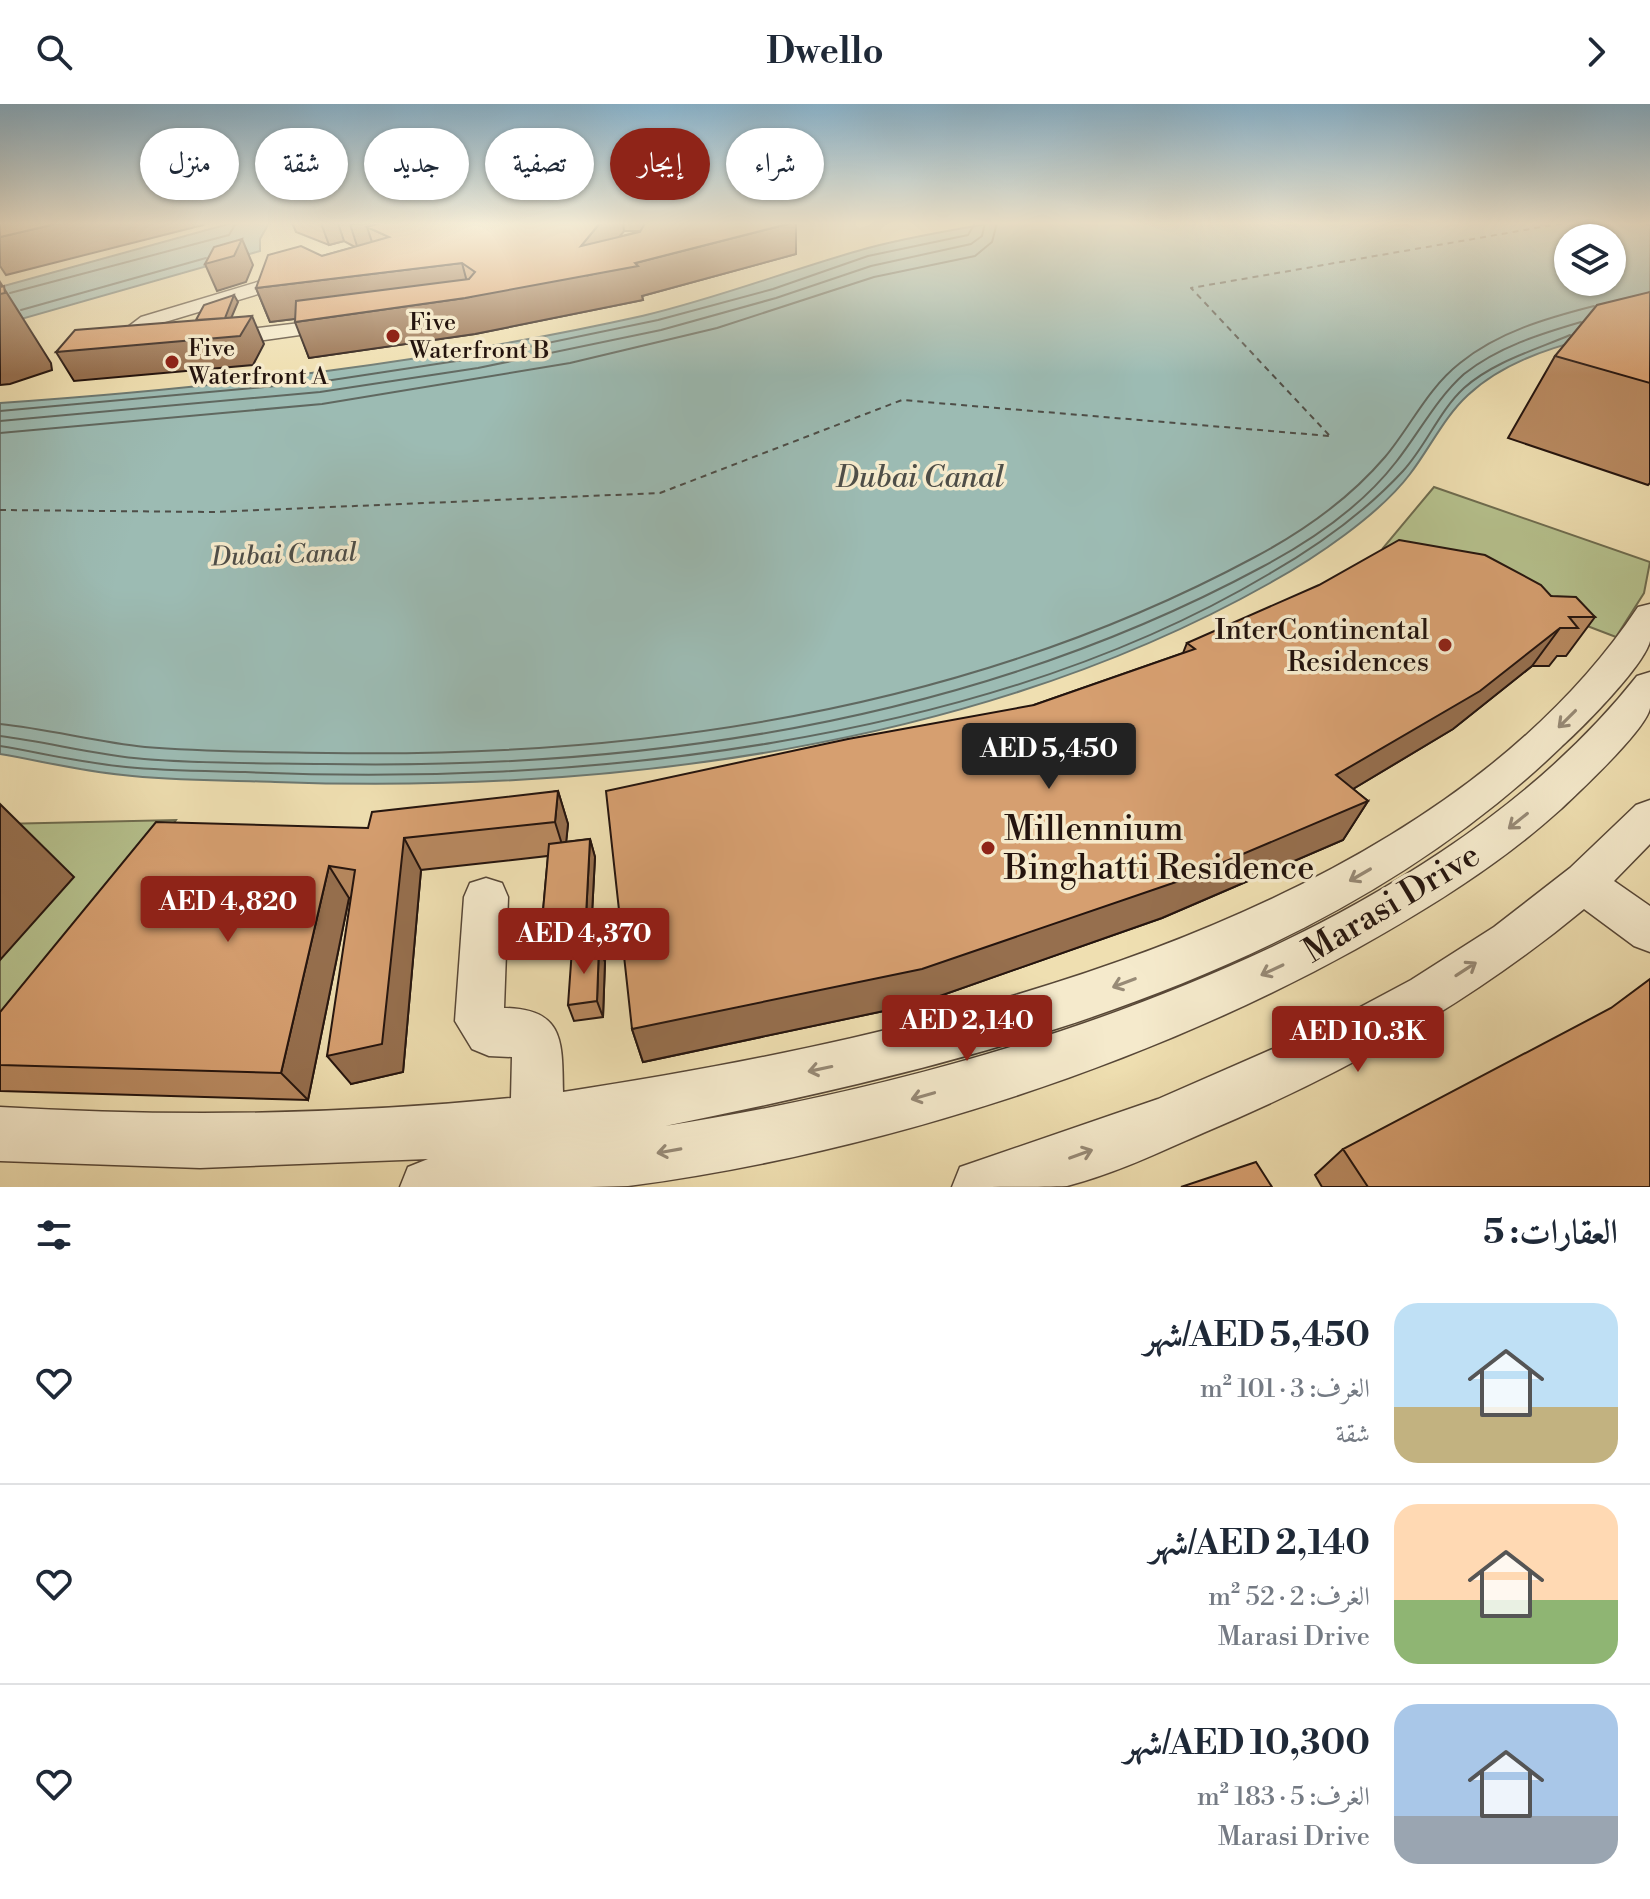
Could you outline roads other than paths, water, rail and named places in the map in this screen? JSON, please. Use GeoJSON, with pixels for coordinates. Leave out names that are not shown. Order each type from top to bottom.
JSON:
{"type":"FeatureCollection","features":[{"type":"Feature","properties":{"kind":"street"},"geometry":{"type":"LineString","coordinates":[[174,344],[143,346],[131,342],[127,336],[148,321],[305,274]]}},
{"type":"Feature","properties":{"kind":"street"},"geometry":{"type":"LineString","coordinates":[[198,342],[361,321]]}},
{"type":"Feature","properties":{"kind":"street","name":"Marasi Drive"},"geometry":{"type":"LineString","coordinates":[[428,1187],[527,1175],[762,1135],[880,1108],[1001,1049],[1190,1007],[1278,968],[1390,908],[1486,847],[1594,751],[1630,689],[1650,615]]}},
{"type":"Feature","properties":{"kind":"street"},"geometry":{"type":"LineString","coordinates":[[980,1187],[1147,1130],[1224,1098],[1331,1047],[1417,1000],[1487,955],[1581,883],[1650,817]]}},
{"type":"Feature","properties":{"kind":"street"},"geometry":{"type":"LineString","coordinates":[[1581,883],[1650,931]]}},
{"type":"Feature","properties":{"kind":"street"},"geometry":{"type":"LineString","coordinates":[[486,897],[479,1021],[489,1032],[526,1033],[537,1045],[537,1122]]}},
{"type":"Feature","properties":{"kind":"street"},"geometry":{"type":"LineString","coordinates":[[0,1134],[197,1143],[410,1134],[537,1122],[863,1060],[1001,1049]]}},
{"type":"Feature","properties":{"kind":"water"},"geometry":{"type":"Polygon","coordinates":[[[49,274],[181,274],[0,325],[0,287],[49,274]]]}},
{"type":"Feature","properties":{"kind":"water","name":"Dubai Canal"},"geometry":{"type":"Polygon","coordinates":[[[784,274],[1554,274],[1554,296],[1626,296],[1626,274],[1650,274],[1650,326],[1554,348],[1508,367],[1487,380],[1459,404],[1410,474],[1381,505],[1326,548],[1270,583],[1157,639],[1038,685],[914,722],[787,749],[658,768],[529,779],[401,784],[142,777],[0,754],[0,403],[162,390],[323,372],[483,347],[642,316],[784,274]]]}},
{"type":"Feature","properties":{"kind":"place","name":"Five Waterfront B"},"geometry":{"type":"Point","coordinates":[393,336]}},
{"type":"Feature","properties":{"kind":"place","name":"Five Waterfront A"},"geometry":{"type":"Point","coordinates":[172,362]}},
{"type":"Feature","properties":{"kind":"place","name":"InterContinental Residences"},"geometry":{"type":"Point","coordinates":[1445,645]}},
{"type":"Feature","properties":{"kind":"place","name":"Millennium Binghatti Residence"},"geometry":{"type":"Point","coordinates":[988,848]}}]}
